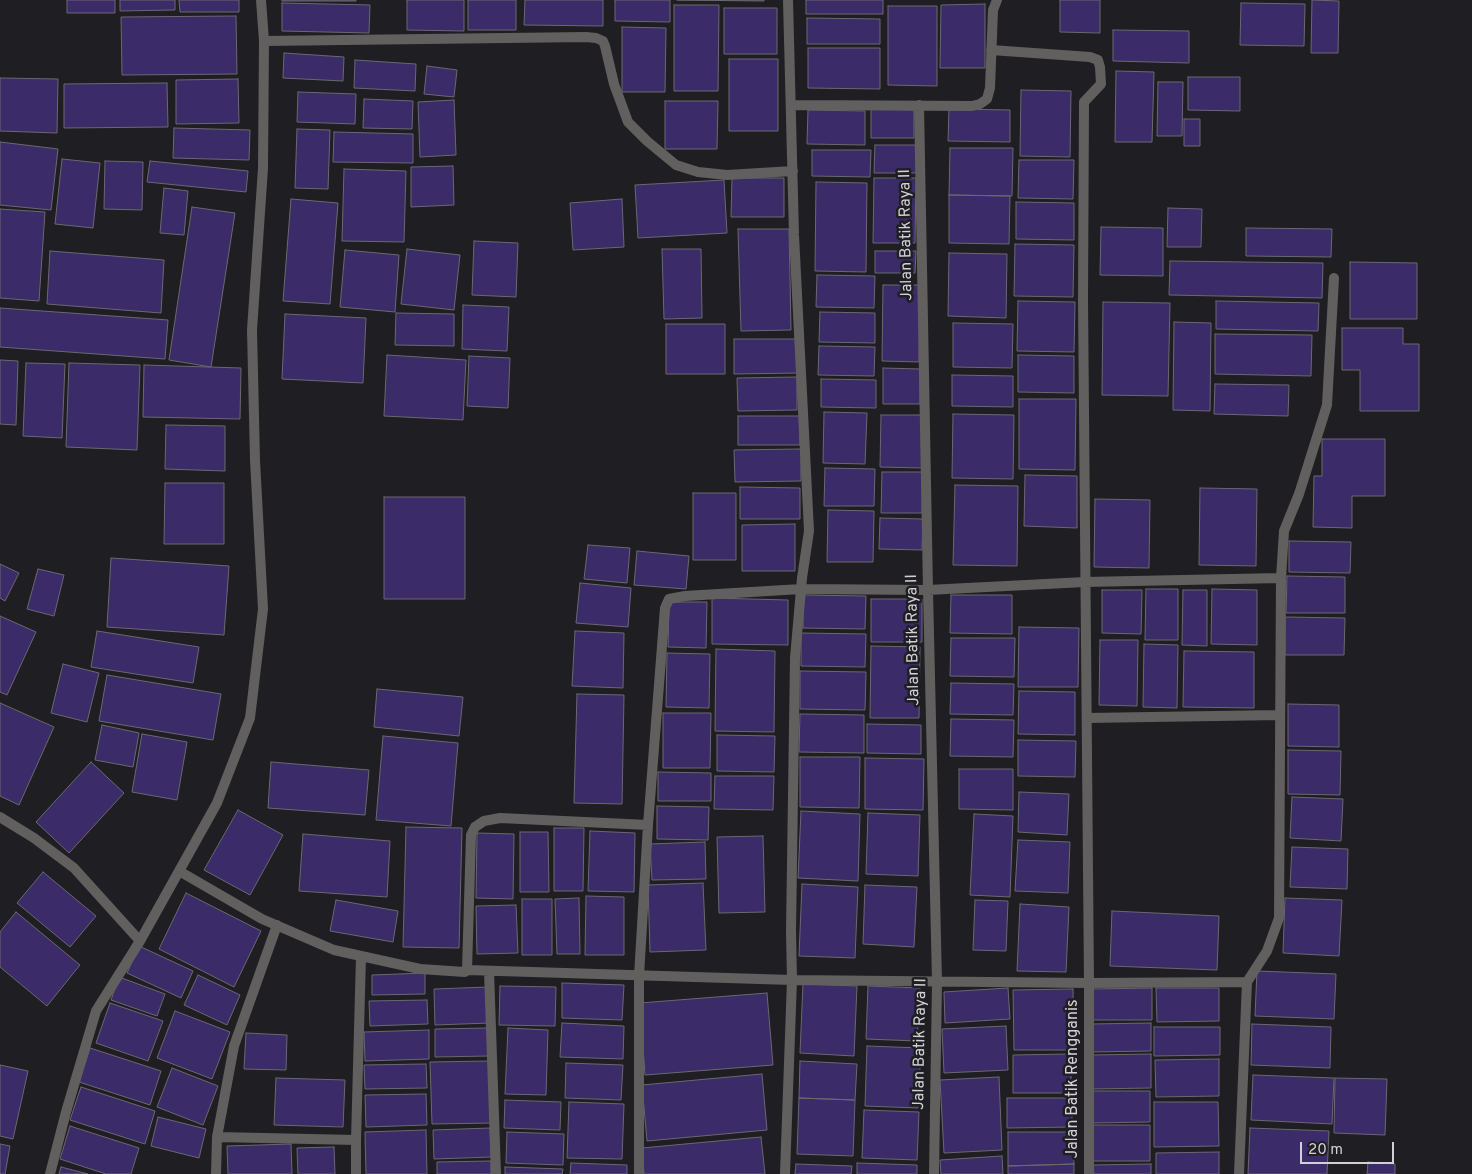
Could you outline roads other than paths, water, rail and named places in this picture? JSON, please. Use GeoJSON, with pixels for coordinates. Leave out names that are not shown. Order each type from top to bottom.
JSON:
{"type":"FeatureCollection","features":[{"type":"Feature","properties":{"kind":"street"},"geometry":{"type":"LineString","coordinates":[[50,1174],[96,1011],[140,941],[217,803],[250,718],[263,609],[252,330],[263,168],[264,41],[262,0]]}},
{"type":"Feature","properties":{"kind":"street"},"geometry":{"type":"LineString","coordinates":[[786,1174],[792,980],[795,658],[809,531],[794,235],[788,0]]}},
{"type":"Feature","properties":{"kind":"street"},"geometry":{"type":"LineString","coordinates":[[790,105],[972,106],[980,104],[987,99],[990,88],[993,10],[996,0]]}},
{"type":"Feature","properties":{"kind":"street"},"geometry":{"type":"LineString","coordinates":[[264,41],[596,38],[603,41],[605,46],[614,84],[628,122],[676,165],[698,172],[727,175],[793,171]]}},
{"type":"Feature","properties":{"kind":"street","name":"Jalan Batik Rengganis"},"geometry":{"type":"LineString","coordinates":[[992,50],[1090,57],[1098,60],[1100,67],[1100,84],[1084,102],[1083,298],[1089,983],[1088,1174]]}},
{"type":"Feature","properties":{"kind":"street","name":"Jalan Batik Raya II"},"geometry":{"type":"LineString","coordinates":[[919,105],[937,982],[934,1174]]}},
{"type":"Feature","properties":{"kind":"street"},"geometry":{"type":"LineString","coordinates":[[1239,1174],[1247,982],[1267,951],[1279,918],[1281,578],[1284,531],[1299,494],[1327,405],[1334,278]]}},
{"type":"Feature","properties":{"kind":"street"},"geometry":{"type":"LineString","coordinates":[[639,1174],[639,976],[648,825],[665,608],[669,599],[686,596],[801,590],[928,590],[1085,582],[1281,578]]}},
{"type":"Feature","properties":{"kind":"street"},"geometry":{"type":"LineString","coordinates":[[1087,718],[1280,715]]}},
{"type":"Feature","properties":{"kind":"street"},"geometry":{"type":"LineString","coordinates":[[0,817],[34,838],[74,868],[140,941]]}},
{"type":"Feature","properties":{"kind":"street"},"geometry":{"type":"LineString","coordinates":[[467,970],[471,835],[475,827],[484,821],[500,818],[648,825]]}},
{"type":"Feature","properties":{"kind":"street"},"geometry":{"type":"LineString","coordinates":[[179,871],[262,918],[334,950],[420,969],[465,972],[467,970],[489,970],[792,980],[1089,983],[1247,982]]}},
{"type":"Feature","properties":{"kind":"street"},"geometry":{"type":"LineString","coordinates":[[216,1174],[218,1137],[234,1046],[277,925]]}},
{"type":"Feature","properties":{"kind":"street"},"geometry":{"type":"LineString","coordinates":[[356,1174],[361,956]]}},
{"type":"Feature","properties":{"kind":"street"},"geometry":{"type":"LineString","coordinates":[[489,970],[496,1174]]}},
{"type":"Feature","properties":{"kind":"street"},"geometry":{"type":"LineString","coordinates":[[218,1137],[356,1140]]}}]}
